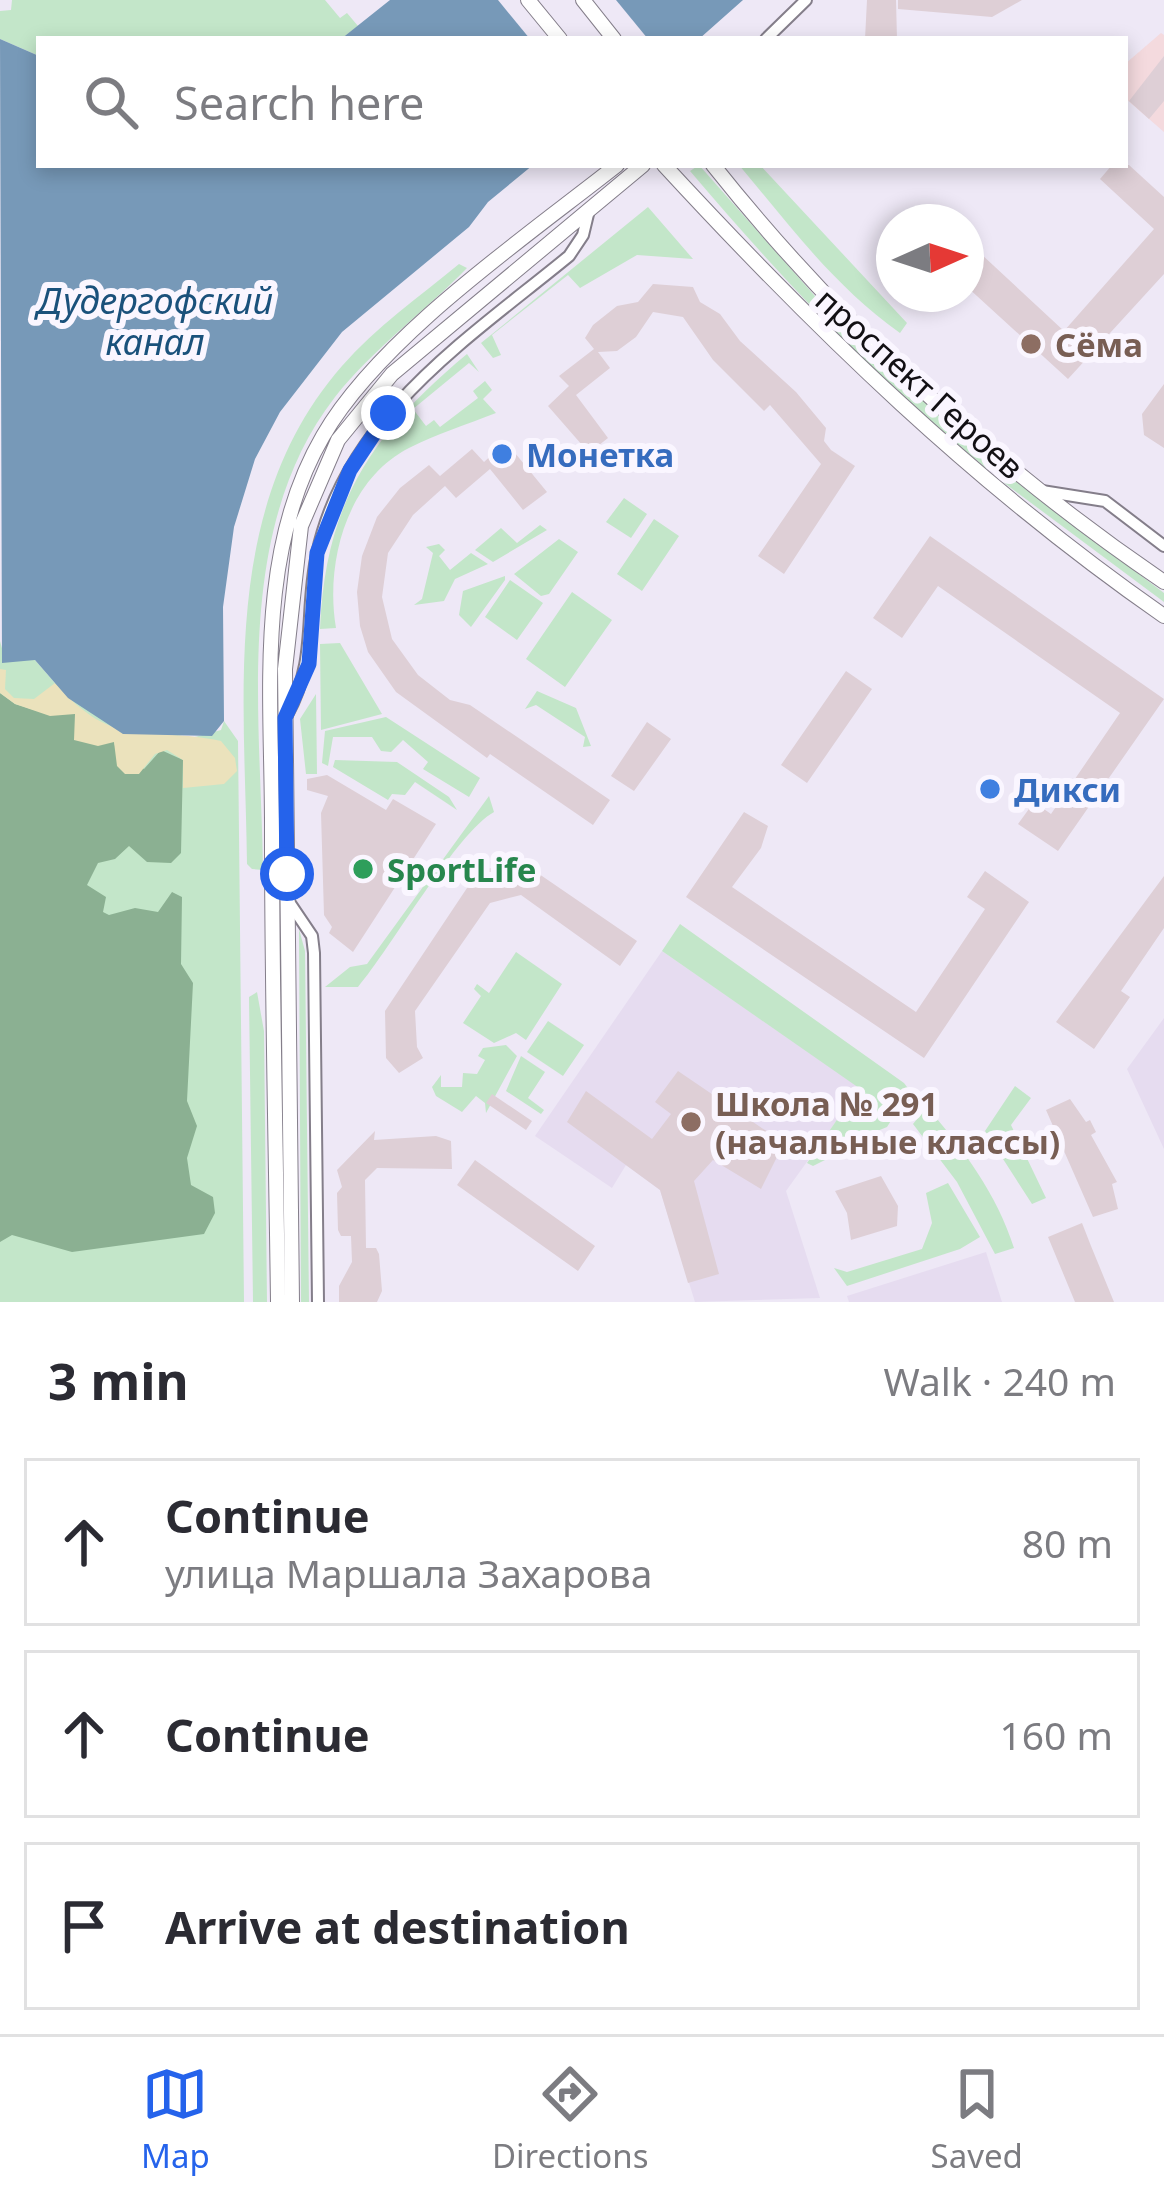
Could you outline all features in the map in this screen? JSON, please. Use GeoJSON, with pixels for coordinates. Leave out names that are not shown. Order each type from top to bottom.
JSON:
{"type":"FeatureCollection","features":[{"type":"Feature","properties":{"kind":"street"},"geometry":{"type":"LineString","coordinates":[[528,0],[558,36]]}},
{"type":"Feature","properties":{"kind":"street"},"geometry":{"type":"LineString","coordinates":[[583,0],[612,36]]}},
{"type":"Feature","properties":{"kind":"street"},"geometry":{"type":"LineString","coordinates":[[769,36],[806,0]]}},
{"type":"Feature","properties":{"kind":"street"},"geometry":{"type":"LineString","coordinates":[[278,1302],[272,634],[286,521],[314,452],[356,389],[448,303],[612,168]]}},
{"type":"Feature","properties":{"kind":"street"},"geometry":{"type":"LineString","coordinates":[[292,1302],[285,718],[292,571],[318,478],[338,440],[418,350],[640,168]]}},
{"type":"Feature","properties":{"kind":"street","name":"проспект Героев"},"geometry":{"type":"LineString","coordinates":[[667,168],[777,290],[940,442],[1164,616]]}},
{"type":"Feature","properties":{"kind":"street","name":"проспект Героев"},"geometry":{"type":"LineString","coordinates":[[715,168],[850,320],[1042,491],[1164,582]]}},
{"type":"Feature","properties":{"kind":"street"},"geometry":{"type":"LineString","coordinates":[[285,718],[309,664],[317,553],[350,470],[388,413],[417,381],[568,256],[583,235],[590,208]]}},
{"type":"Feature","properties":{"kind":"street"},"geometry":{"type":"LineString","coordinates":[[1042,491],[1105,501],[1164,546]]}},
{"type":"Feature","properties":{"kind":"street"},"geometry":{"type":"LineString","coordinates":[[287,898],[312,936],[314,953],[318,1302]]}},
{"type":"Feature","properties":{"kind":"shaded area"},"geometry":{"type":"Polygon","coordinates":[[[1164,35],[1164,132],[1128,101],[1128,61],[1164,35]]]}},
{"type":"Feature","properties":{"kind":"shaded area","name":"Школа № 291 (начальные классы)"},"geometry":{"type":"Polygon","coordinates":[[[662,951],[860,1088],[786,1191],[820,1298],[695,1302],[660,1190],[626,1165],[612,1188],[535,1136],[662,951]]]}},
{"type":"Feature","properties":{"kind":"shaded area"},"geometry":{"type":"Polygon","coordinates":[[[1164,1018],[1164,1149],[1127,1069],[1164,1018]]]}},
{"type":"Feature","properties":{"kind":"shaded area"},"geometry":{"type":"Polygon","coordinates":[[[986,1252],[1002,1302],[849,1302],[847,1296],[986,1252]]]}},
{"type":"Feature","properties":{"kind":"green space"},"geometry":{"type":"Polygon","coordinates":[[[12,0],[325,0],[340,18],[347,13],[358,26],[345,36],[36,36],[36,55],[0,39],[0,11],[11,10],[12,0]]]}},
{"type":"Feature","properties":{"kind":"green space"},"geometry":{"type":"Polygon","coordinates":[[[702,168],[830,313],[992,461],[986,468],[868,364],[690,171],[702,168]]]}},
{"type":"Feature","properties":{"kind":"green space"},"geometry":{"type":"Polygon","coordinates":[[[741,168],[763,168],[876,290],[876,312],[897,312],[907,323],[900,333],[876,315],[834,275],[741,168]]]}},
{"type":"Feature","properties":{"kind":"green space"},"geometry":{"type":"Polygon","coordinates":[[[648,207],[693,259],[637,255],[580,288],[568,275],[492,335],[501,355],[493,358],[481,343],[648,207]]]}},
{"type":"Feature","properties":{"kind":"green space"},"geometry":{"type":"Polygon","coordinates":[[[459,264],[467,268],[335,397],[303,449],[280,505],[260,624],[263,870],[252,869],[247,864],[244,668],[258,540],[275,479],[303,421],[342,366],[383,325],[459,264]]]}},
{"type":"Feature","properties":{"kind":"green space"},"geometry":{"type":"Polygon","coordinates":[[[467,354],[479,372],[469,363],[413,409],[426,426],[434,420],[440,427],[478,398],[473,391],[485,381],[492,390],[483,399],[496,413],[409,448],[369,481],[355,502],[338,551],[333,603],[336,628],[320,629],[332,544],[360,474],[405,413],[467,354]]]}},
{"type":"Feature","properties":{"kind":"green space"},"geometry":{"type":"Polygon","coordinates":[[[1009,476],[1164,593],[1164,602],[1003,482],[1009,476]]]}},
{"type":"Feature","properties":{"kind":"green space"},"geometry":{"type":"Polygon","coordinates":[[[624,498],[647,514],[631,538],[606,522],[624,498]]]}},
{"type":"Feature","properties":{"kind":"green space"},"geometry":{"type":"Polygon","coordinates":[[[654,519],[679,536],[642,591],[617,574],[654,519]]]}},
{"type":"Feature","properties":{"kind":"green space"},"geometry":{"type":"Polygon","coordinates":[[[540,525],[547,530],[493,562],[475,550],[501,528],[517,543],[540,525]]]}},
{"type":"Feature","properties":{"kind":"green space"},"geometry":{"type":"Polygon","coordinates":[[[559,539],[578,552],[549,594],[541,596],[514,574],[559,539]]]}},
{"type":"Feature","properties":{"kind":"green space"},"geometry":{"type":"Polygon","coordinates":[[[439,544],[445,550],[439,556],[450,570],[471,553],[488,564],[455,579],[444,601],[414,605],[422,599],[433,553],[426,547],[439,544]]]}},
{"type":"Feature","properties":{"kind":"green space"},"geometry":{"type":"Polygon","coordinates":[[[505,576],[471,627],[459,615],[463,591],[505,576]]]}},
{"type":"Feature","properties":{"kind":"green space"},"geometry":{"type":"Polygon","coordinates":[[[510,580],[543,603],[517,640],[485,617],[510,580]]]}},
{"type":"Feature","properties":{"kind":"green space"},"geometry":{"type":"Polygon","coordinates":[[[572,592],[612,620],[565,687],[526,659],[572,592]]]}},
{"type":"Feature","properties":{"kind":"green space"},"geometry":{"type":"Polygon","coordinates":[[[0,641],[3,652],[35,660],[55,683],[164,732],[191,738],[221,730],[224,721],[238,741],[244,1302],[0,1302],[0,641]]]}},
{"type":"Feature","properties":{"kind":"green space"},"geometry":{"type":"Polygon","coordinates":[[[340,643],[382,714],[321,730],[320,644],[340,643]]]}},
{"type":"Feature","properties":{"kind":"green space"},"geometry":{"type":"Polygon","coordinates":[[[537,691],[576,708],[591,746],[583,747],[585,737],[536,705],[525,709],[537,691]]]}},
{"type":"Feature","properties":{"kind":"green space"},"geometry":{"type":"Polygon","coordinates":[[[0,693],[15,704],[44,713],[75,714],[78,723],[114,742],[116,750],[144,769],[161,750],[183,760],[181,853],[171,863],[147,862],[129,846],[115,859],[98,863],[87,885],[106,897],[103,912],[109,915],[135,908],[158,912],[172,892],[182,897],[181,964],[193,983],[187,1101],[197,1126],[187,1158],[191,1185],[213,1197],[215,1213],[204,1234],[72,1252],[12,1235],[0,1242],[0,693]]]}},
{"type":"Feature","properties":{"kind":"green space"},"geometry":{"type":"Polygon","coordinates":[[[316,694],[317,774],[306,774],[300,719],[316,694]]]}},
{"type":"Feature","properties":{"kind":"green space"},"geometry":{"type":"Polygon","coordinates":[[[386,717],[480,778],[469,797],[423,769],[428,762],[403,740],[391,752],[381,751],[372,737],[333,737],[328,766],[322,763],[325,731],[386,717]]]}},
{"type":"Feature","properties":{"kind":"green space"},"geometry":{"type":"Polygon","coordinates":[[[335,760],[397,762],[449,797],[457,810],[415,782],[405,795],[392,794],[388,800],[333,767],[335,760]]]}},
{"type":"Feature","properties":{"kind":"green space"},"geometry":{"type":"Polygon","coordinates":[[[489,796],[494,812],[443,866],[358,987],[325,987],[350,967],[367,964],[489,796]]]}},
{"type":"Feature","properties":{"kind":"green space"},"geometry":{"type":"Polygon","coordinates":[[[680,924],[904,1083],[910,1091],[887,1127],[870,1134],[871,1144],[855,1154],[837,1154],[813,1166],[807,1163],[859,1088],[662,951],[680,924]]]}},
{"type":"Feature","properties":{"kind":"green space"},"geometry":{"type":"Polygon","coordinates":[[[299,929],[305,951],[309,1302],[301,1302],[299,929]]]}},
{"type":"Feature","properties":{"kind":"green space"},"geometry":{"type":"Polygon","coordinates":[[[516,952],[562,984],[526,1040],[516,1033],[494,1043],[463,1023],[481,996],[474,989],[477,984],[489,993],[516,952]]]}},
{"type":"Feature","properties":{"kind":"green space"},"geometry":{"type":"Polygon","coordinates":[[[257,992],[264,1031],[267,1302],[253,1302],[249,997],[257,992]]]}},
{"type":"Feature","properties":{"kind":"green space"},"geometry":{"type":"Polygon","coordinates":[[[548,1021],[584,1045],[563,1076],[527,1052],[548,1021]]]}},
{"type":"Feature","properties":{"kind":"green space"},"geometry":{"type":"Polygon","coordinates":[[[506,1045],[517,1056],[486,1113],[485,1103],[476,1096],[462,1112],[436,1096],[432,1087],[441,1075],[441,1087],[462,1087],[463,1073],[477,1074],[485,1060],[478,1056],[483,1048],[506,1045]]]}},
{"type":"Feature","properties":{"kind":"green space"},"geometry":{"type":"Polygon","coordinates":[[[521,1056],[545,1072],[528,1098],[544,1110],[541,1114],[506,1091],[521,1056]]]}},
{"type":"Feature","properties":{"kind":"green space"},"geometry":{"type":"Polygon","coordinates":[[[1015,1086],[1031,1098],[1011,1125],[1046,1198],[1032,1204],[985,1131],[1015,1086]]]}},
{"type":"Feature","properties":{"kind":"green space"},"geometry":{"type":"Polygon","coordinates":[[[927,1107],[978,1173],[1014,1248],[995,1254],[957,1182],[913,1124],[927,1107]]]}},
{"type":"Feature","properties":{"kind":"green space"},"geometry":{"type":"Polygon","coordinates":[[[948,1183],[980,1237],[960,1249],[847,1286],[834,1268],[847,1272],[922,1249],[932,1223],[926,1193],[948,1183]]]}},
{"type":"Feature","properties":{"kind":"sand"},"geometry":{"type":"Polygon","coordinates":[[[0,669],[6,670],[5,689],[14,698],[34,699],[55,683],[96,719],[115,727],[221,741],[235,758],[237,771],[224,784],[183,788],[183,760],[167,750],[155,754],[139,774],[125,774],[117,766],[114,742],[98,746],[74,740],[75,714],[50,716],[15,704],[0,693],[0,669]]]}},
{"type":"Feature","properties":{"kind":"water"},"geometry":{"type":"Polygon","coordinates":[[[390,0],[743,0],[702,36],[345,36],[390,0]]]}},
{"type":"Feature","properties":{"kind":"water","name":"Дудергофский канал"},"geometry":{"type":"Polygon","coordinates":[[[0,39],[36,55],[36,168],[529,168],[488,202],[469,227],[342,332],[280,412],[255,459],[234,527],[223,607],[224,721],[212,736],[123,734],[68,698],[35,660],[2,663],[0,39]]]}},
{"type":"Feature","properties":{"kind":"pier"},"geometry":{"type":"Polygon","coordinates":[[[498,0],[616,0],[646,36],[528,36],[498,0]]]}},
{"type":"Feature","properties":{"kind":"building"},"geometry":{"type":"Polygon","coordinates":[[[867,0],[896,0],[897,36],[865,36],[867,0]]]}},
{"type":"Feature","properties":{"kind":"building"},"geometry":{"type":"Polygon","coordinates":[[[898,0],[1022,0],[992,17],[898,9],[898,0]]]}},
{"type":"Feature","properties":{"kind":"building"},"geometry":{"type":"Polygon","coordinates":[[[1164,56],[1164,101],[1149,119],[1129,101],[1164,56]]]}},
{"type":"Feature","properties":{"kind":"building"},"geometry":{"type":"Polygon","coordinates":[[[1129,165],[1164,197],[1164,274],[1068,379],[984,302],[984,257],[1064,331],[1154,229],[1100,179],[1109,168],[1129,165]]]}},
{"type":"Feature","properties":{"kind":"building"},"geometry":{"type":"Polygon","coordinates":[[[653,284],[693,287],[700,302],[720,314],[740,341],[796,392],[826,428],[824,441],[831,450],[855,466],[784,574],[758,556],[821,464],[770,405],[764,411],[713,360],[683,317],[653,312],[636,337],[617,351],[598,352],[610,368],[576,395],[608,438],[589,453],[548,406],[569,386],[559,376],[594,349],[585,338],[593,325],[617,306],[638,302],[653,284]]]}},
{"type":"Feature","properties":{"kind":"building"},"geometry":{"type":"Polygon","coordinates":[[[1164,384],[1164,448],[1144,435],[1142,414],[1164,384]]]}},
{"type":"Feature","properties":{"kind":"building"},"geometry":{"type":"Polygon","coordinates":[[[506,442],[547,492],[523,510],[490,469],[456,498],[445,486],[413,515],[388,553],[382,597],[392,639],[418,675],[610,800],[593,825],[490,754],[487,758],[396,692],[368,652],[360,626],[357,592],[362,556],[377,517],[400,488],[429,465],[440,476],[472,449],[484,462],[506,442]]]}},
{"type":"Feature","properties":{"kind":"building"},"geometry":{"type":"Polygon","coordinates":[[[930,536],[1164,699],[1058,851],[1018,824],[1034,802],[1051,814],[1120,713],[938,586],[902,638],[873,618],[930,536]]]}},
{"type":"Feature","properties":{"kind":"building"},"geometry":{"type":"Polygon","coordinates":[[[846,671],[872,689],[807,783],[781,765],[846,671]]]}},
{"type":"Feature","properties":{"kind":"building"},"geometry":{"type":"Polygon","coordinates":[[[647,722],[671,739],[634,791],[611,776],[647,722]]]}},
{"type":"Feature","properties":{"kind":"building","name":"SportLife"},"geometry":{"type":"Polygon","coordinates":[[[327,775],[386,810],[393,799],[436,824],[353,952],[329,933],[332,927],[324,915],[321,813],[328,796],[307,790],[307,779],[327,775]]]}},
{"type":"Feature","properties":{"kind":"building"},"geometry":{"type":"Polygon","coordinates":[[[744,812],[768,826],[761,848],[732,887],[916,1012],[985,909],[967,897],[985,871],[1029,902],[924,1058],[686,897],[744,812]]]}},
{"type":"Feature","properties":{"kind":"building"},"geometry":{"type":"Polygon","coordinates":[[[523,863],[637,941],[620,966],[521,895],[490,903],[415,1011],[417,1047],[423,1058],[399,1073],[386,1058],[385,1011],[479,870],[523,863]]]}},
{"type":"Feature","properties":{"kind":"building"},"geometry":{"type":"Polygon","coordinates":[[[1164,876],[1164,928],[1121,991],[1130,997],[1094,1049],[1056,1022],[1164,876]]]}},
{"type":"Feature","properties":{"kind":"building"},"geometry":{"type":"Polygon","coordinates":[[[678,1071],[784,1143],[761,1189],[713,1160],[694,1181],[719,1274],[688,1283],[660,1190],[567,1122],[586,1091],[652,1139],[671,1114],[655,1102],[678,1071]]]}},
{"type":"Feature","properties":{"kind":"building"},"geometry":{"type":"Polygon","coordinates":[[[492,1094],[532,1121],[526,1130],[486,1103],[492,1094]]]}},
{"type":"Feature","properties":{"kind":"building"},"geometry":{"type":"Polygon","coordinates":[[[1070,1099],[1086,1122],[1090,1120],[1096,1132],[1091,1135],[1117,1182],[1112,1184],[1118,1209],[1093,1217],[1046,1110],[1070,1099]]]}},
{"type":"Feature","properties":{"kind":"building"},"geometry":{"type":"Polygon","coordinates":[[[375,1131],[374,1140],[436,1136],[451,1141],[452,1169],[377,1168],[365,1180],[366,1248],[376,1248],[379,1254],[382,1291],[377,1302],[339,1302],[339,1286],[352,1262],[351,1236],[341,1236],[338,1230],[337,1193],[342,1187],[337,1170],[375,1131]]]}},
{"type":"Feature","properties":{"kind":"building"},"geometry":{"type":"Polygon","coordinates":[[[475,1160],[595,1246],[578,1271],[457,1185],[475,1160]]]}},
{"type":"Feature","properties":{"kind":"building"},"geometry":{"type":"Polygon","coordinates":[[[881,1176],[898,1206],[897,1226],[851,1240],[847,1213],[835,1191],[881,1176]]]}},
{"type":"Feature","properties":{"kind":"building"},"geometry":{"type":"Polygon","coordinates":[[[1082,1223],[1114,1302],[1075,1302],[1048,1237],[1082,1223]]]}},
{"type":"Feature","properties":{"kind":"place","name":"Сёма"},"geometry":{"type":"Point","coordinates":[1031,344]}},
{"type":"Feature","properties":{"kind":"place","name":"Монетка"},"geometry":{"type":"Point","coordinates":[502,454]}},
{"type":"Feature","properties":{"kind":"place","name":"Дикси"},"geometry":{"type":"Point","coordinates":[990,789]}},
{"type":"Feature","properties":{"kind":"place","name":"SportLife"},"geometry":{"type":"Point","coordinates":[363,869]}},
{"type":"Feature","properties":{"kind":"place","name":"Школа № 291 (начальные классы)"},"geometry":{"type":"Point","coordinates":[691,1122]}},
{"type":"Feature","properties":{"kind":"route"},"geometry":{"type":"LineString","coordinates":[[287,874],[285,718],[306,681],[317,553],[350,470],[388,413]]}}]}
